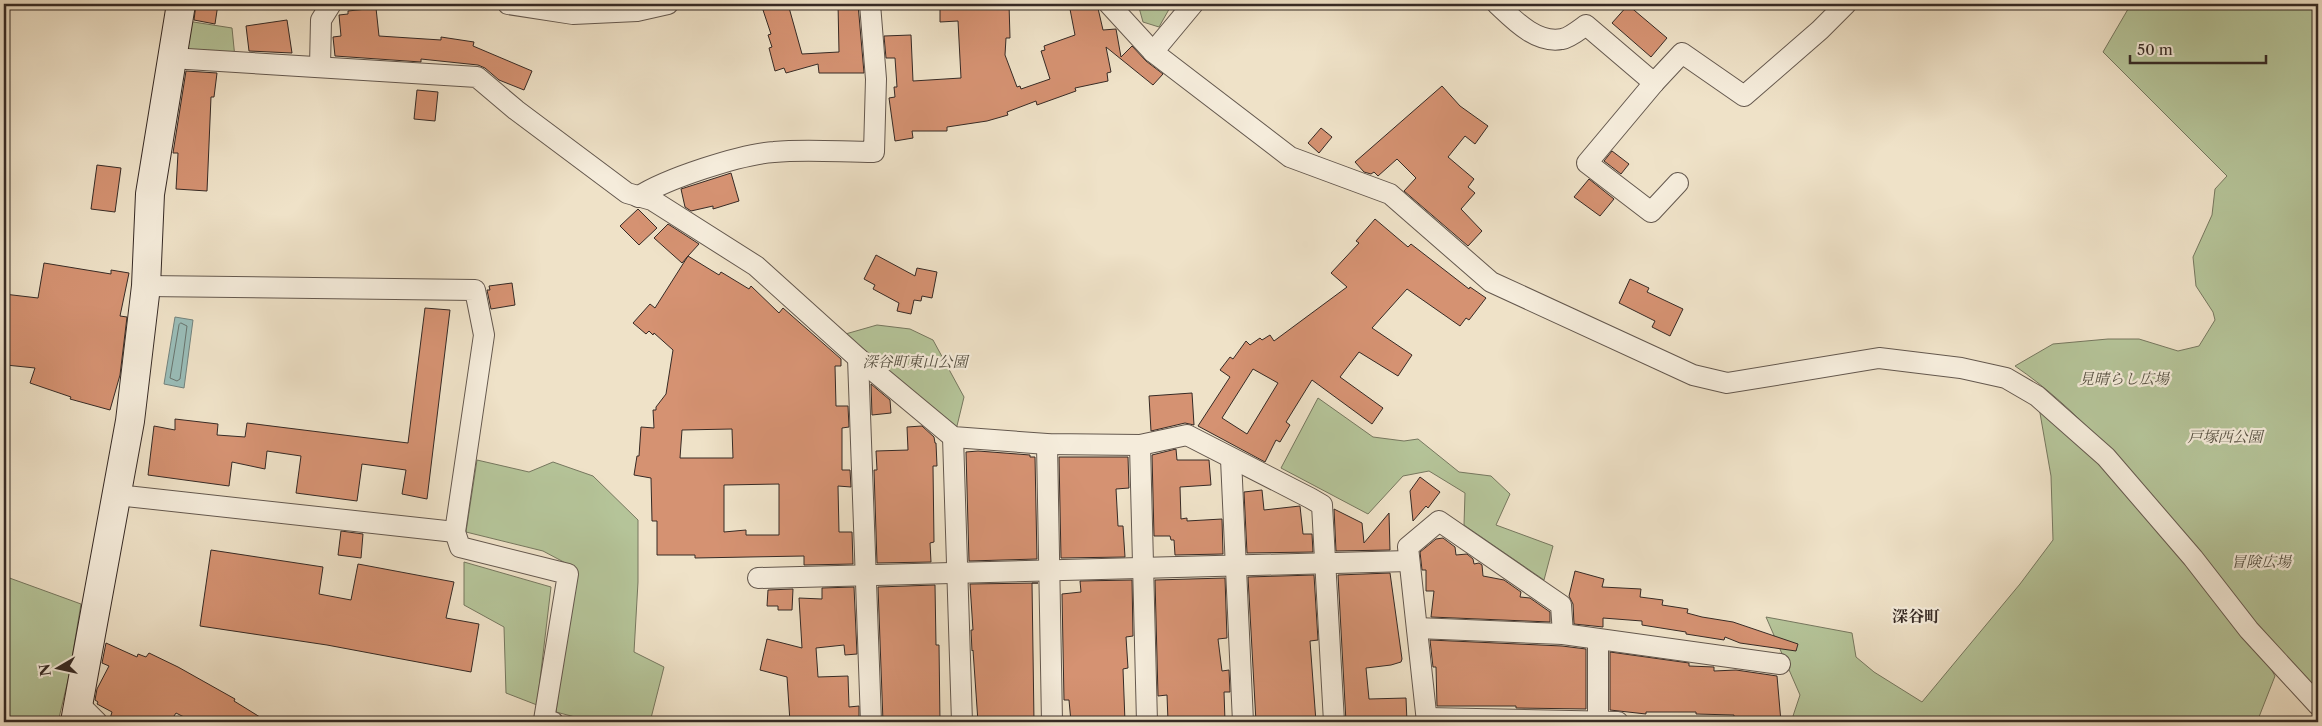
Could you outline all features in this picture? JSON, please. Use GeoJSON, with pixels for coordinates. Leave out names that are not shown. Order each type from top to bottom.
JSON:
{"type":"FeatureCollection","features":[{"type":"Feature","properties":{"kind":"street"},"geometry":{"type":"LineString","coordinates":[[84,716],[130,421],[146,286],[150,194],[181,4]]}},
{"type":"Feature","properties":{"kind":"street"},"geometry":{"type":"LineString","coordinates":[[320,66],[321,20],[331,4]]}},
{"type":"Feature","properties":{"kind":"street"},"geometry":{"type":"LineString","coordinates":[[508,4],[573,14],[637,11],[668,4]]}},
{"type":"Feature","properties":{"kind":"street"},"geometry":{"type":"LineString","coordinates":[[638,196],[654,186],[747,157],[774,152],[874,152],[876,79],[870,4]]}},
{"type":"Feature","properties":{"kind":"street"},"geometry":{"type":"LineString","coordinates":[[1109,4],[1153,52],[1290,157],[1390,194],[1491,282],[1693,375],[1727,383],[1879,358],[1961,368],[2006,378],[2037,396],[2106,457],[2193,558],[2249,630],[2318,705]]}},
{"type":"Feature","properties":{"kind":"street"},"geometry":{"type":"LineString","coordinates":[[1153,52],[1193,4]]}},
{"type":"Feature","properties":{"kind":"street"},"geometry":{"type":"LineString","coordinates":[[1497,4],[1526,29],[1546,39],[1563,40],[1586,25],[1654,82]]}},
{"type":"Feature","properties":{"kind":"street"},"geometry":{"type":"LineString","coordinates":[[1678,183],[1651,212],[1588,163],[1654,82],[1682,53],[1744,96],[1820,30],[1846,4]]}},
{"type":"Feature","properties":{"kind":"street"},"geometry":{"type":"LineString","coordinates":[[171,58],[477,77],[516,110],[627,193],[652,200],[756,266],[858,358],[953,437],[1047,444],[1140,445],[1187,436],[1322,505],[1334,722]]}},
{"type":"Feature","properties":{"kind":"street"},"geometry":{"type":"LineString","coordinates":[[146,286],[475,290],[484,334],[456,532],[460,547],[568,574],[544,720],[553,722]]}},
{"type":"Feature","properties":{"kind":"street"},"geometry":{"type":"LineString","coordinates":[[858,358],[871,722]]}},
{"type":"Feature","properties":{"kind":"street"},"geometry":{"type":"LineString","coordinates":[[953,437],[962,722]]}},
{"type":"Feature","properties":{"kind":"street"},"geometry":{"type":"LineString","coordinates":[[1047,444],[1052,722]]}},
{"type":"Feature","properties":{"kind":"street"},"geometry":{"type":"LineString","coordinates":[[1140,445],[1147,722]]}},
{"type":"Feature","properties":{"kind":"street"},"geometry":{"type":"LineString","coordinates":[[1231,459],[1243,722]]}},
{"type":"Feature","properties":{"kind":"street"},"geometry":{"type":"LineString","coordinates":[[117,495],[456,532]]}},
{"type":"Feature","properties":{"kind":"street"},"geometry":{"type":"LineString","coordinates":[[1563,634],[1561,605],[1439,521],[1408,547],[1427,720],[1618,722]]}},
{"type":"Feature","properties":{"kind":"street"},"geometry":{"type":"LineString","coordinates":[[758,578],[1409,561]]}},
{"type":"Feature","properties":{"kind":"street"},"geometry":{"type":"LineString","coordinates":[[1418,628],[1563,634],[1780,664]]}},
{"type":"Feature","properties":{"kind":"street"},"geometry":{"type":"LineString","coordinates":[[1598,640],[1598,721]]}},
{"type":"Feature","properties":{"kind":"green space"},"geometry":{"type":"Polygon","coordinates":[[[1138,4],[1172,4],[1159,27],[1143,22],[1138,4]]]}},
{"type":"Feature","properties":{"kind":"green space","name":"戸塚西公園"},"geometry":{"type":"Polygon","coordinates":[[[2131,4],[2318,4],[2318,692],[2280,651],[2099,439],[2060,401],[2015,366],[2053,344],[2108,339],[2139,339],[2178,351],[2199,346],[2215,320],[2213,312],[2196,286],[2193,257],[2212,215],[2215,189],[2227,176],[2103,52],[2131,4]]]}},
{"type":"Feature","properties":{"kind":"green space"},"geometry":{"type":"Polygon","coordinates":[[[187,21],[232,28],[235,58],[186,54],[187,21]]]}},
{"type":"Feature","properties":{"kind":"green space","name":"深谷町東山公園"},"geometry":{"type":"Polygon","coordinates":[[[877,325],[910,329],[933,340],[964,397],[956,430],[842,335],[877,325]]]}},
{"type":"Feature","properties":{"kind":"green space"},"geometry":{"type":"Polygon","coordinates":[[[2037,396],[2249,630],[2275,676],[2257,722],[1791,722],[1800,695],[1766,617],[1852,633],[1856,657],[1874,672],[1922,702],[2020,584],[2053,540],[2051,476],[2037,396]]]}},
{"type":"Feature","properties":{"kind":"green space"},"geometry":{"type":"Polygon","coordinates":[[[1318,398],[1373,437],[1404,441],[1418,439],[1459,472],[1491,476],[1510,494],[1496,525],[1553,546],[1544,580],[1464,525],[1465,493],[1429,471],[1403,476],[1368,514],[1281,468],[1318,398]]]}},
{"type":"Feature","properties":{"kind":"green space"},"geometry":{"type":"Polygon","coordinates":[[[477,460],[529,472],[553,462],[593,476],[638,520],[638,582],[634,652],[664,667],[650,722],[594,722],[556,712],[575,568],[543,551],[466,532],[477,460]]]}},
{"type":"Feature","properties":{"kind":"green space"},"geometry":{"type":"Polygon","coordinates":[[[464,562],[551,587],[537,705],[506,693],[504,627],[464,605],[464,562]]]}},
{"type":"Feature","properties":{"kind":"green space"},"geometry":{"type":"Polygon","coordinates":[[[4,576],[81,604],[69,676],[58,722],[4,722],[4,576]]]}},
{"type":"Feature","properties":{"kind":"water"},"geometry":{"type":"Polygon","coordinates":[[[175,317],[193,320],[184,388],[164,384],[175,317]]]}},
{"type":"Feature","properties":{"kind":"building"},"geometry":{"type":"Polygon","coordinates":[[[196,4],[218,4],[215,24],[194,20],[196,4]]]}},
{"type":"Feature","properties":{"kind":"building"},"geometry":{"type":"Polygon","coordinates":[[[772,4],[788,4],[802,54],[839,52],[838,4],[858,4],[864,73],[819,73],[818,64],[786,73],[784,68],[775,71],[769,48],[772,47],[768,35],[771,34],[763,10],[773,7],[772,4]]]}},
{"type":"Feature","properties":{"kind":"building"},"geometry":{"type":"Polygon","coordinates":[[[1009,4],[1010,38],[1006,38],[1005,55],[1017,87],[1020,86],[1021,89],[1050,79],[1041,51],[1045,50],[1044,46],[1075,35],[1069,4],[1097,4],[1103,30],[1116,29],[1121,57],[1132,46],[1146,61],[1163,74],[1153,85],[1106,47],[1111,72],[1107,73],[1108,81],[1075,88],[1076,91],[1037,105],[1036,101],[1007,112],[1008,115],[987,121],[947,127],[947,131],[912,131],[913,138],[895,141],[889,98],[895,97],[894,87],[897,87],[895,58],[886,58],[884,36],[911,35],[913,81],[961,78],[958,21],[940,22],[940,6],[1009,4]]]}},
{"type":"Feature","properties":{"kind":"building"},"geometry":{"type":"Polygon","coordinates":[[[1628,5],[1667,38],[1651,57],[1612,23],[1628,5]]]}},
{"type":"Feature","properties":{"kind":"building"},"geometry":{"type":"Polygon","coordinates":[[[376,8],[379,36],[441,40],[441,37],[474,42],[473,46],[532,71],[524,90],[499,80],[485,68],[478,65],[421,59],[421,62],[335,56],[333,37],[341,36],[339,15],[348,14],[348,11],[376,8]]]}},
{"type":"Feature","properties":{"kind":"building"},"geometry":{"type":"Polygon","coordinates":[[[287,20],[292,53],[249,51],[246,26],[287,20]]]}},
{"type":"Feature","properties":{"kind":"building"},"geometry":{"type":"Polygon","coordinates":[[[186,71],[217,73],[214,97],[211,97],[207,191],[176,189],[178,153],[173,153],[186,71]]]}},
{"type":"Feature","properties":{"kind":"building"},"geometry":{"type":"Polygon","coordinates":[[[1442,86],[1460,106],[1488,126],[1475,144],[1465,136],[1448,157],[1474,179],[1468,187],[1475,193],[1461,209],[1482,231],[1468,246],[1404,191],[1416,178],[1397,159],[1378,176],[1374,172],[1371,174],[1364,172],[1355,162],[1442,86]]]}},
{"type":"Feature","properties":{"kind":"building"},"geometry":{"type":"Polygon","coordinates":[[[417,90],[438,92],[435,121],[414,119],[417,90]]]}},
{"type":"Feature","properties":{"kind":"building"},"geometry":{"type":"Polygon","coordinates":[[[1321,128],[1332,137],[1319,153],[1308,143],[1321,128]]]}},
{"type":"Feature","properties":{"kind":"building"},"geometry":{"type":"Polygon","coordinates":[[[1612,151],[1629,164],[1621,174],[1604,161],[1612,151]]]}},
{"type":"Feature","properties":{"kind":"building"},"geometry":{"type":"Polygon","coordinates":[[[97,165],[121,168],[115,212],[91,209],[97,165]]]}},
{"type":"Feature","properties":{"kind":"building"},"geometry":{"type":"Polygon","coordinates":[[[731,173],[739,201],[713,209],[713,206],[691,211],[685,207],[681,189],[731,173]]]}},
{"type":"Feature","properties":{"kind":"building"},"geometry":{"type":"Polygon","coordinates":[[[1589,179],[1614,199],[1600,216],[1574,197],[1589,179]]]}},
{"type":"Feature","properties":{"kind":"building"},"geometry":{"type":"Polygon","coordinates":[[[638,209],[657,228],[639,245],[620,226],[638,209]]]}},
{"type":"Feature","properties":{"kind":"building"},"geometry":{"type":"Polygon","coordinates":[[[1375,219],[1408,247],[1411,244],[1469,289],[1470,287],[1486,298],[1469,320],[1466,318],[1460,326],[1407,289],[1372,328],[1412,355],[1398,376],[1359,352],[1340,377],[1383,408],[1372,424],[1312,380],[1286,422],[1290,425],[1280,442],[1276,440],[1265,462],[1198,426],[1230,377],[1220,370],[1230,357],[1233,359],[1246,341],[1250,345],[1260,338],[1262,340],[1270,335],[1274,341],[1347,287],[1331,273],[1359,243],[1356,241],[1375,219]],[[1253,369],[1222,418],[1247,434],[1278,383],[1253,369]]]}},
{"type":"Feature","properties":{"kind":"building"},"geometry":{"type":"Polygon","coordinates":[[[668,224],[699,244],[682,263],[654,238],[668,224]]]}},
{"type":"Feature","properties":{"kind":"building"},"geometry":{"type":"Polygon","coordinates":[[[876,255],[915,276],[917,268],[937,272],[932,298],[922,296],[921,301],[914,300],[911,314],[897,311],[899,303],[873,289],[875,285],[864,279],[876,255]]]}},
{"type":"Feature","properties":{"kind":"building"},"geometry":{"type":"Polygon","coordinates":[[[688,256],[719,275],[721,272],[749,289],[751,286],[779,313],[783,308],[841,359],[841,366],[835,366],[836,406],[848,406],[849,427],[842,428],[842,470],[850,470],[851,487],[838,486],[839,532],[852,532],[853,564],[804,565],[804,556],[695,558],[695,555],[657,555],[657,521],[652,521],[651,478],[634,475],[637,456],[639,456],[641,427],[654,428],[653,410],[656,410],[656,407],[666,394],[673,350],[654,333],[653,335],[649,331],[646,334],[633,323],[650,304],[655,308],[688,256]],[[732,429],[682,430],[680,458],[733,458],[732,429]],[[779,484],[724,485],[724,532],[746,530],[746,535],[779,535],[779,484]]]}},
{"type":"Feature","properties":{"kind":"building"},"geometry":{"type":"Polygon","coordinates":[[[44,263],[111,274],[111,270],[129,273],[120,316],[127,317],[120,375],[110,410],[70,399],[71,397],[30,383],[35,368],[6,365],[6,361],[4,361],[4,294],[38,298],[44,263]]]}},
{"type":"Feature","properties":{"kind":"building"},"geometry":{"type":"Polygon","coordinates":[[[1630,279],[1649,288],[1647,292],[1683,309],[1670,336],[1652,327],[1655,321],[1619,303],[1630,279]]]}},
{"type":"Feature","properties":{"kind":"building"},"geometry":{"type":"Polygon","coordinates":[[[512,283],[515,305],[491,309],[487,290],[490,290],[489,286],[512,283]]]}},
{"type":"Feature","properties":{"kind":"building"},"geometry":{"type":"Polygon","coordinates":[[[425,308],[450,310],[427,499],[402,494],[406,470],[362,464],[357,501],[296,493],[301,456],[267,451],[265,469],[232,462],[229,486],[148,475],[154,426],[175,430],[175,419],[218,424],[217,435],[245,437],[247,423],[408,443],[425,308]]]}},
{"type":"Feature","properties":{"kind":"building"},"geometry":{"type":"Polygon","coordinates":[[[871,384],[890,400],[891,413],[872,415],[871,384]]]}},
{"type":"Feature","properties":{"kind":"building"},"geometry":{"type":"Polygon","coordinates":[[[1192,393],[1194,425],[1185,423],[1151,431],[1149,396],[1192,393]]]}},
{"type":"Feature","properties":{"kind":"building"},"geometry":{"type":"Polygon","coordinates":[[[922,426],[934,437],[936,443],[937,466],[933,466],[934,542],[930,543],[931,562],[877,563],[874,470],[877,470],[876,451],[908,450],[907,427],[922,426]]]}},
{"type":"Feature","properties":{"kind":"building"},"geometry":{"type":"Polygon","coordinates":[[[1176,449],[1177,460],[1209,460],[1211,485],[1180,487],[1181,519],[1187,518],[1187,521],[1222,519],[1223,554],[1175,555],[1174,540],[1171,540],[1170,536],[1154,536],[1152,455],[1176,449]]]}},
{"type":"Feature","properties":{"kind":"building"},"geometry":{"type":"Polygon","coordinates":[[[978,451],[1035,457],[1037,559],[969,561],[966,452],[978,451]]]}},
{"type":"Feature","properties":{"kind":"building"},"geometry":{"type":"Polygon","coordinates":[[[1059,457],[1128,457],[1129,488],[1116,489],[1118,526],[1123,526],[1125,557],[1061,558],[1059,457]]]}},
{"type":"Feature","properties":{"kind":"building"},"geometry":{"type":"Polygon","coordinates":[[[1420,477],[1440,492],[1428,508],[1426,506],[1413,521],[1410,491],[1420,477]]]}},
{"type":"Feature","properties":{"kind":"building"},"geometry":{"type":"Polygon","coordinates":[[[1262,490],[1264,510],[1300,506],[1303,534],[1312,534],[1313,552],[1247,553],[1244,492],[1262,490]]]}},
{"type":"Feature","properties":{"kind":"building"},"geometry":{"type":"Polygon","coordinates":[[[1334,509],[1362,523],[1364,543],[1389,513],[1390,550],[1336,551],[1334,509]]]}},
{"type":"Feature","properties":{"kind":"building"},"geometry":{"type":"Polygon","coordinates":[[[341,531],[363,534],[361,558],[338,555],[341,531]]]}},
{"type":"Feature","properties":{"kind":"building"},"geometry":{"type":"Polygon","coordinates":[[[1443,538],[1455,547],[1456,555],[1467,554],[1473,559],[1474,564],[1479,563],[1482,565],[1483,576],[1504,580],[1521,592],[1520,597],[1530,598],[1550,612],[1550,622],[1431,617],[1434,591],[1426,591],[1426,570],[1422,570],[1420,552],[1436,539],[1443,538]]]}},
{"type":"Feature","properties":{"kind":"building"},"geometry":{"type":"Polygon","coordinates":[[[211,550],[323,567],[319,594],[351,600],[358,564],[454,582],[446,618],[479,624],[471,672],[327,645],[200,626],[211,550]]]}},
{"type":"Feature","properties":{"kind":"building"},"geometry":{"type":"Polygon","coordinates":[[[1575,571],[1604,579],[1602,587],[1641,589],[1640,597],[1663,600],[1662,605],[1688,609],[1687,613],[1733,622],[1798,644],[1796,651],[1740,643],[1725,637],[1724,640],[1686,634],[1686,632],[1642,625],[1642,621],[1603,618],[1603,627],[1574,624],[1573,604],[1569,596],[1575,571]]]}},
{"type":"Feature","properties":{"kind":"building"},"geometry":{"type":"Polygon","coordinates":[[[1390,573],[1402,659],[1401,662],[1391,665],[1366,668],[1369,699],[1406,698],[1407,722],[1346,722],[1338,575],[1390,573]]]}},
{"type":"Feature","properties":{"kind":"building"},"geometry":{"type":"Polygon","coordinates":[[[1314,575],[1318,640],[1310,641],[1316,722],[1292,722],[1292,719],[1256,722],[1248,577],[1314,575]]]}},
{"type":"Feature","properties":{"kind":"building"},"geometry":{"type":"Polygon","coordinates":[[[1225,578],[1227,638],[1218,639],[1222,671],[1229,670],[1230,692],[1224,692],[1225,721],[1200,722],[1200,719],[1168,721],[1167,695],[1158,696],[1155,580],[1225,578]]]}},
{"type":"Feature","properties":{"kind":"building"},"geometry":{"type":"Polygon","coordinates":[[[1132,580],[1133,636],[1126,637],[1128,668],[1123,669],[1125,722],[1071,722],[1069,700],[1064,700],[1062,594],[1081,592],[1080,581],[1132,580]]]}},
{"type":"Feature","properties":{"kind":"building"},"geometry":{"type":"Polygon","coordinates":[[[1032,583],[1034,722],[978,722],[972,651],[971,630],[973,630],[970,584],[1032,583]]]}},
{"type":"Feature","properties":{"kind":"building"},"geometry":{"type":"Polygon","coordinates":[[[935,585],[936,645],[939,645],[940,722],[883,722],[878,587],[935,585]]]}},
{"type":"Feature","properties":{"kind":"building"},"geometry":{"type":"Polygon","coordinates":[[[854,587],[857,654],[845,655],[844,645],[816,648],[818,677],[848,676],[849,707],[859,706],[859,720],[790,722],[787,677],[760,670],[767,639],[802,648],[799,598],[822,599],[822,588],[854,587]]]}},
{"type":"Feature","properties":{"kind":"building"},"geometry":{"type":"Polygon","coordinates":[[[793,589],[792,610],[778,610],[778,606],[767,606],[768,590],[793,589]]]}},
{"type":"Feature","properties":{"kind":"building"},"geometry":{"type":"Polygon","coordinates":[[[1430,640],[1562,646],[1586,649],[1586,709],[1516,708],[1516,706],[1437,706],[1436,667],[1433,667],[1430,640]]]}},
{"type":"Feature","properties":{"kind":"building"},"geometry":{"type":"Polygon","coordinates":[[[106,643],[137,657],[138,654],[146,657],[149,653],[178,667],[235,699],[234,701],[268,722],[194,722],[176,713],[170,722],[109,722],[112,712],[97,704],[98,702],[95,700],[97,689],[109,666],[102,663],[106,643]]]}},
{"type":"Feature","properties":{"kind":"building"},"geometry":{"type":"Polygon","coordinates":[[[1610,652],[1689,663],[1689,666],[1714,667],[1714,671],[1736,670],[1777,676],[1781,722],[1734,722],[1734,715],[1696,714],[1696,712],[1646,712],[1646,714],[1610,710],[1610,652]]]}},
{"type":"Feature","properties":{"kind":"district","name":"深谷町"},"geometry":{"type":"Point","coordinates":[1916,616]}},
{"type":"Feature","properties":{"kind":"park label","name":"見晴らし広場"},"geometry":{"type":"Point","coordinates":[2124,378]}},
{"type":"Feature","properties":{"kind":"park label","name":"冒険広場"},"geometry":{"type":"Point","coordinates":[2261,561]}}]}
